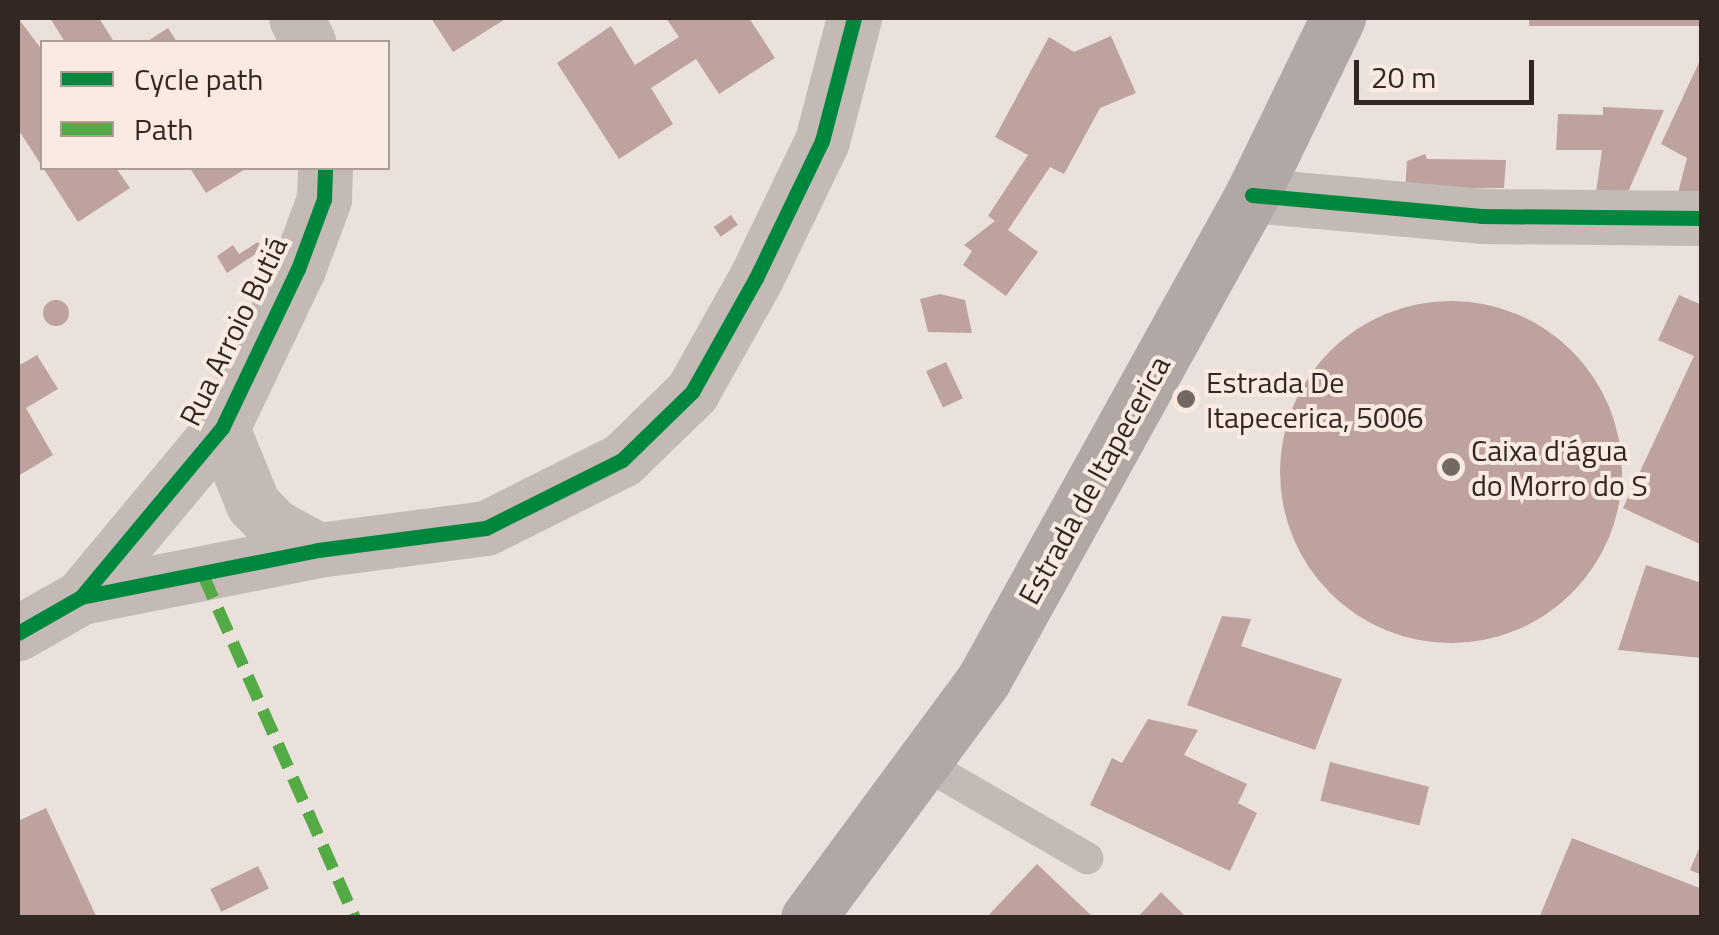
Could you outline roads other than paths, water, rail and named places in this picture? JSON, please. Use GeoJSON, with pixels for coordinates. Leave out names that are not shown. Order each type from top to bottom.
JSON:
{"type":"FeatureCollection","features":[{"type":"Feature","properties":{"kind":"main road","name":"Estrada de Itapecerica"},"geometry":{"type":"LineString","coordinates":[[808,918],[984,680],[1252,195],[1338,18]]}},
{"type":"Feature","properties":{"kind":"street","name":"Rua Arroio Butiá"},"geometry":{"type":"LineString","coordinates":[[81,596],[318,550],[486,528],[622,460],[678,406],[756,278],[822,140],[854,18]]}},
{"type":"Feature","properties":{"kind":"street","name":"Rua Arroio Butiá"},"geometry":{"type":"LineString","coordinates":[[18,633],[81,596],[222,428],[298,269],[324,198],[324,170]]}},
{"type":"Feature","properties":{"kind":"street"},"geometry":{"type":"LineString","coordinates":[[1252,195],[1481,216],[1702,218]]}},
{"type":"Feature","properties":{"kind":"street"},"geometry":{"type":"LineString","coordinates":[[222,428],[253,504],[274,526],[318,550]]}},
{"type":"Feature","properties":{"kind":"lane"},"geometry":{"type":"LineString","coordinates":[[923,762],[1088,858]]}},
{"type":"Feature","properties":{"kind":"place","name":"Estrada De Itapecerica, 5006"},"geometry":{"type":"Point","coordinates":[1186,399]}},
{"type":"Feature","properties":{"kind":"place","name":"Caixa d'água do Morro do S"},"geometry":{"type":"Point","coordinates":[1451,467]}}]}
